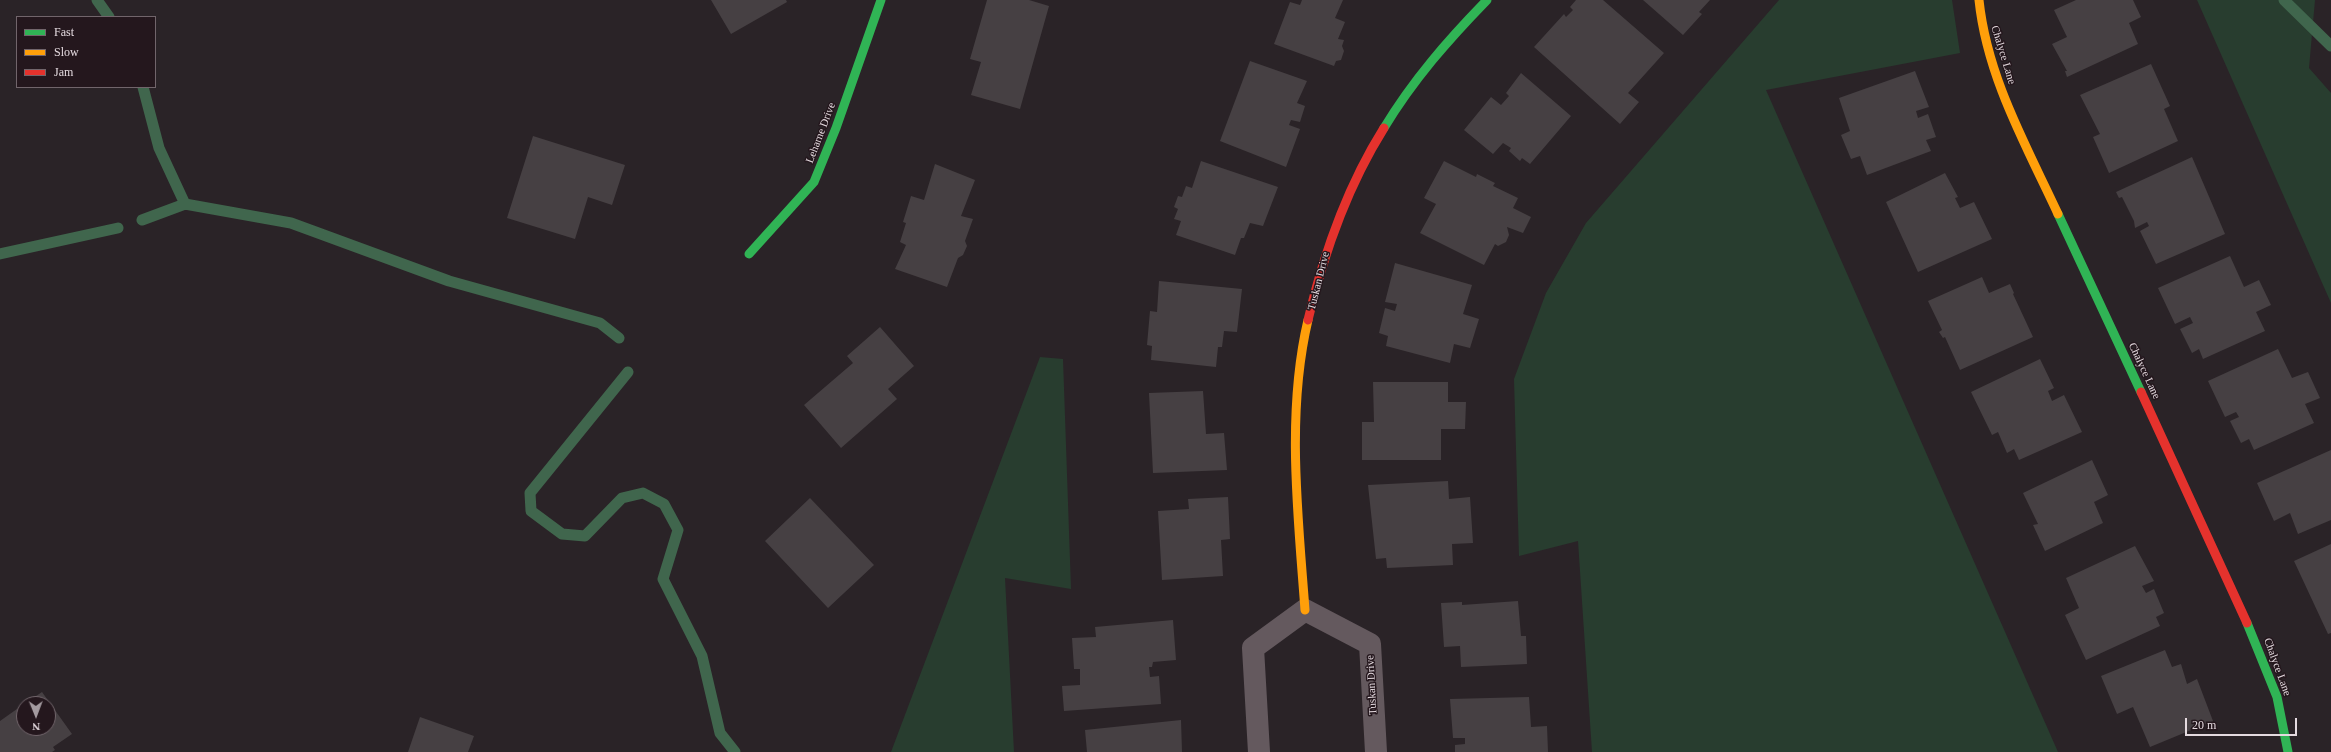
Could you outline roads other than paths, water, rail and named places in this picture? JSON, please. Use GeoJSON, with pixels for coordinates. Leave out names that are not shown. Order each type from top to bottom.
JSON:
{"type":"FeatureCollection","features":[{"type":"Feature","properties":{"kind":"street","name":"Leharne Drive"},"geometry":{"type":"LineString","coordinates":[[749,254],[814,182],[836,128],[881,0]]}},
{"type":"Feature","properties":{"kind":"street","name":"Tuskan Drive"},"geometry":{"type":"LineString","coordinates":[[1376,752],[1370,644],[1305,610],[1295,425],[1299,371],[1315,290],[1328,245],[1359,172],[1400,103],[1431,61],[1487,0]]}},
{"type":"Feature","properties":{"kind":"street","name":"Chalyce Lane"},"geometry":{"type":"LineString","coordinates":[[1979,0],[1982,30],[1996,79],[2252,633],[2276,697],[2288,752]]}},
{"type":"Feature","properties":{"kind":"street"},"geometry":{"type":"LineString","coordinates":[[1259,752],[1253,648],[1305,610]]}},
{"type":"Feature","properties":{"kind":"waterway"},"geometry":{"type":"LineString","coordinates":[[97,0],[108,16]]}},
{"type":"Feature","properties":{"kind":"waterway"},"geometry":{"type":"LineString","coordinates":[[2284,0],[2331,46]]}},
{"type":"Feature","properties":{"kind":"waterway"},"geometry":{"type":"LineString","coordinates":[[143,88],[159,148],[185,204]]}},
{"type":"Feature","properties":{"kind":"waterway"},"geometry":{"type":"LineString","coordinates":[[142,220],[185,204],[291,223],[449,281],[600,323],[619,338]]}},
{"type":"Feature","properties":{"kind":"waterway"},"geometry":{"type":"LineString","coordinates":[[0,254],[118,228]]}},
{"type":"Feature","properties":{"kind":"waterway"},"geometry":{"type":"LineString","coordinates":[[628,372],[530,493],[531,511],[562,534],[585,536],[622,498],[643,493],[664,504],[678,530],[663,579],[702,656],[720,733],[735,752]]}}]}
